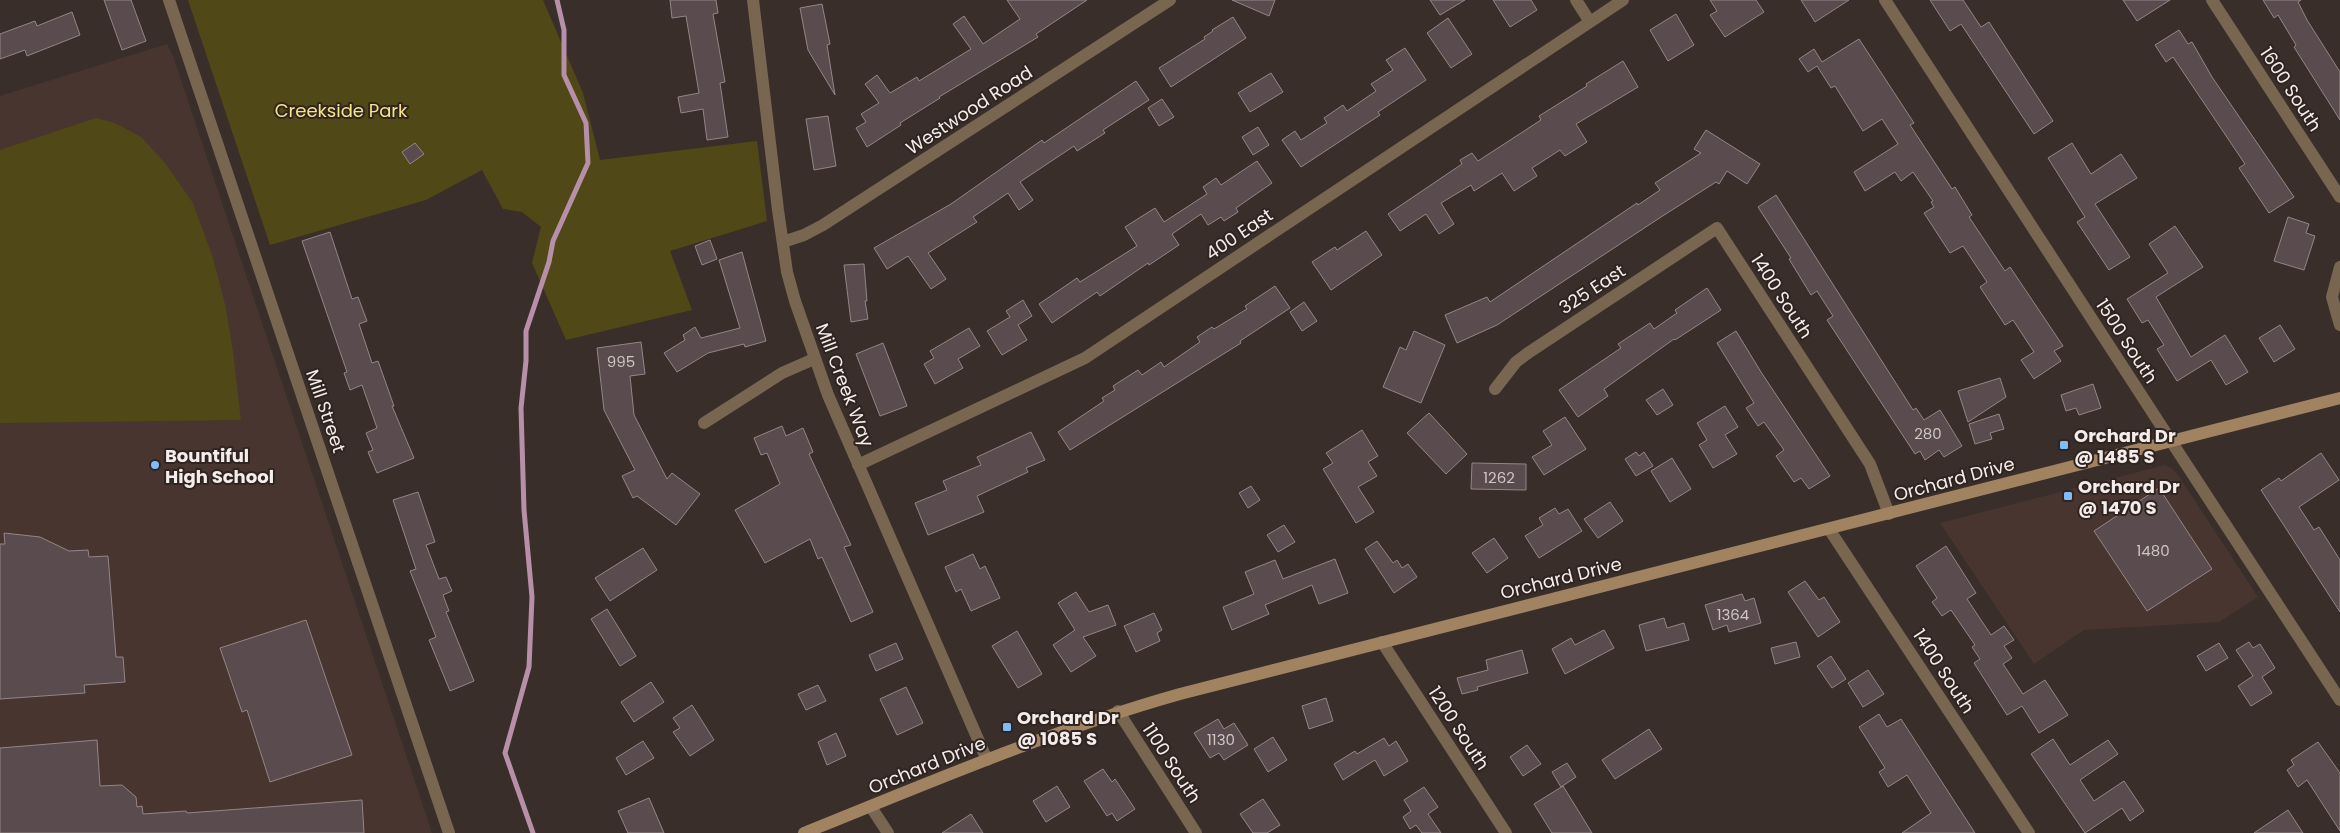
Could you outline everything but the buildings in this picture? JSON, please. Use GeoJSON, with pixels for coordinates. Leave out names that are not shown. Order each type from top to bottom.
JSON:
{"type":"FeatureCollection","features":[{"type":"Feature","properties":{"kind":"main road","name":"Orchard Drive"},"geometry":{"type":"LineString","coordinates":[[804,833],[1050,735],[1118,711],[1269,670],[1890,514],[2340,398]]}},
{"type":"Feature","properties":{"kind":"street","name":"Mill Street"},"geometry":{"type":"LineString","coordinates":[[169,0],[449,833]]}},
{"type":"Feature","properties":{"kind":"street","name":"Mill Creek Way"},"geometry":{"type":"LineString","coordinates":[[753,0],[783,242],[794,301],[814,359],[858,465],[987,760]]}},
{"type":"Feature","properties":{"kind":"street","name":"Westwood Road"},"geometry":{"type":"LineString","coordinates":[[783,242],[804,235],[823,225],[1170,0]]}},
{"type":"Feature","properties":{"kind":"street"},"geometry":{"type":"LineString","coordinates":[[1576,0],[1590,22]]}},
{"type":"Feature","properties":{"kind":"street","name":"400 East"},"geometry":{"type":"LineString","coordinates":[[858,465],[1085,358],[1622,0]]}},
{"type":"Feature","properties":{"kind":"street","name":"1500 South"},"geometry":{"type":"LineString","coordinates":[[1885,0],[2340,700]]}},
{"type":"Feature","properties":{"kind":"street","name":"1600 South"},"geometry":{"type":"LineString","coordinates":[[2212,0],[2340,198]]}},
{"type":"Feature","properties":{"kind":"street","name":"325 East"},"geometry":{"type":"LineString","coordinates":[[1495,389],[1516,362],[1528,353],[1717,228]]}},
{"type":"Feature","properties":{"kind":"street","name":"1400 South"},"geometry":{"type":"LineString","coordinates":[[1717,228],[1870,464],[1890,514]]}},
{"type":"Feature","properties":{"kind":"street"},"geometry":{"type":"LineString","coordinates":[[2340,267],[2332,297],[2340,325]]}},
{"type":"Feature","properties":{"kind":"street"},"geometry":{"type":"LineString","coordinates":[[704,423],[782,373],[814,359]]}},
{"type":"Feature","properties":{"kind":"street","name":"1400 South"},"geometry":{"type":"LineString","coordinates":[[1829,529],[2029,833]]}},
{"type":"Feature","properties":{"kind":"street","name":"1200 South"},"geometry":{"type":"LineString","coordinates":[[1382,642],[1506,833]]}},
{"type":"Feature","properties":{"kind":"street","name":"1100 South"},"geometry":{"type":"LineString","coordinates":[[1118,711],[1196,833]]}},
{"type":"Feature","properties":{"kind":"street"},"geometry":{"type":"LineString","coordinates":[[871,807],[888,833]]}},
{"type":"Feature","properties":{"kind":"shaded area","name":"Bountiful High School"},"geometry":{"type":"Polygon","coordinates":[[[167,44],[173,56],[432,833],[0,833],[0,96],[167,44]]]}},
{"type":"Feature","properties":{"kind":"shaded area"},"geometry":{"type":"Polygon","coordinates":[[[2165,465],[2173,469],[2178,475],[2258,597],[2219,622],[2084,630],[2034,664],[1940,523],[2165,465]]]}},
{"type":"Feature","properties":{"kind":"green space","name":"Creekside Park"},"geometry":{"type":"Polygon","coordinates":[[[188,0],[543,0],[583,93],[600,160],[757,141],[767,221],[670,251],[692,310],[566,340],[532,263],[541,227],[522,212],[503,209],[482,170],[426,200],[270,245],[188,0]]]}},
{"type":"Feature","properties":{"kind":"green space"},"geometry":{"type":"Polygon","coordinates":[[[96,118],[115,123],[141,137],[165,163],[193,203],[213,258],[225,304],[233,351],[241,420],[0,423],[0,150],[96,118]]]}},
{"type":"Feature","properties":{"kind":"waterway"},"geometry":{"type":"LineString","coordinates":[[533,833],[505,753],[529,667],[532,597],[524,510],[521,408],[526,361],[526,331],[549,262],[553,241],[588,163],[586,123],[564,75],[564,30],[557,0]]}},
{"type":"Feature","properties":{"kind":"place","name":"Orchard Dr @ 1485 S"},"geometry":{"type":"Point","coordinates":[2064,445]}},
{"type":"Feature","properties":{"kind":"place","name":"Bountiful High School"},"geometry":{"type":"Point","coordinates":[155,465]}},
{"type":"Feature","properties":{"kind":"place","name":"Orchard Dr @ 1470 S"},"geometry":{"type":"Point","coordinates":[2068,496]}},
{"type":"Feature","properties":{"kind":"place","name":"Orchard Dr @ 1085 S"},"geometry":{"type":"Point","coordinates":[1007,727]}}]}
